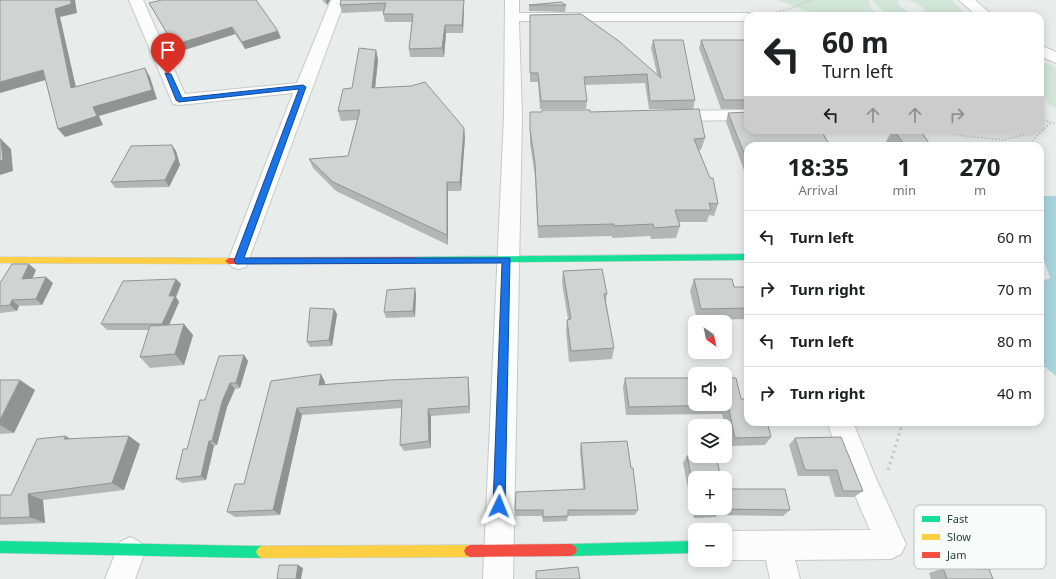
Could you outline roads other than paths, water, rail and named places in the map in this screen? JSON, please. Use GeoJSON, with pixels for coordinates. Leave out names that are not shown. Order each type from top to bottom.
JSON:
{"type":"FeatureCollection","features":[{"type":"Feature","properties":{"kind":"street"},"geometry":{"type":"LineString","coordinates":[[239,261],[303,87],[338,0]]}},
{"type":"Feature","properties":{"kind":"street"},"geometry":{"type":"LineString","coordinates":[[498,579],[507,260],[521,116],[512,17],[512,0]]}},
{"type":"Feature","properties":{"kind":"street"},"geometry":{"type":"LineString","coordinates":[[966,0],[981,12]]}},
{"type":"Feature","properties":{"kind":"street"},"geometry":{"type":"LineString","coordinates":[[142,4],[179,100],[303,87]]}},
{"type":"Feature","properties":{"kind":"street"},"geometry":{"type":"LineString","coordinates":[[512,17],[744,17]]}},
{"type":"Feature","properties":{"kind":"street"},"geometry":{"type":"LineString","coordinates":[[1044,52],[1056,58]]}},
{"type":"Feature","properties":{"kind":"street"},"geometry":{"type":"LineString","coordinates":[[654,116],[744,115]]}},
{"type":"Feature","properties":{"kind":"street"},"geometry":{"type":"LineString","coordinates":[[0,260],[239,261],[744,258]]}},
{"type":"Feature","properties":{"kind":"street"},"geometry":{"type":"LineString","coordinates":[[732,546],[891,544],[875,509],[842,426]]}},
{"type":"Feature","properties":{"kind":"street"},"geometry":{"type":"LineString","coordinates":[[777,545],[785,579]]}},
{"type":"Feature","properties":{"kind":"street"},"geometry":{"type":"LineString","coordinates":[[0,547],[130,552],[498,552],[688,547]]}},
{"type":"Feature","properties":{"kind":"street"},"geometry":{"type":"LineString","coordinates":[[120,579],[130,552]]}},
{"type":"Feature","properties":{"kind":"water"},"geometry":{"type":"Polygon","coordinates":[[[1044,196],[1056,196],[1056,376],[1044,366],[1044,280],[1050,278],[1044,261],[1044,196]]]}}]}
